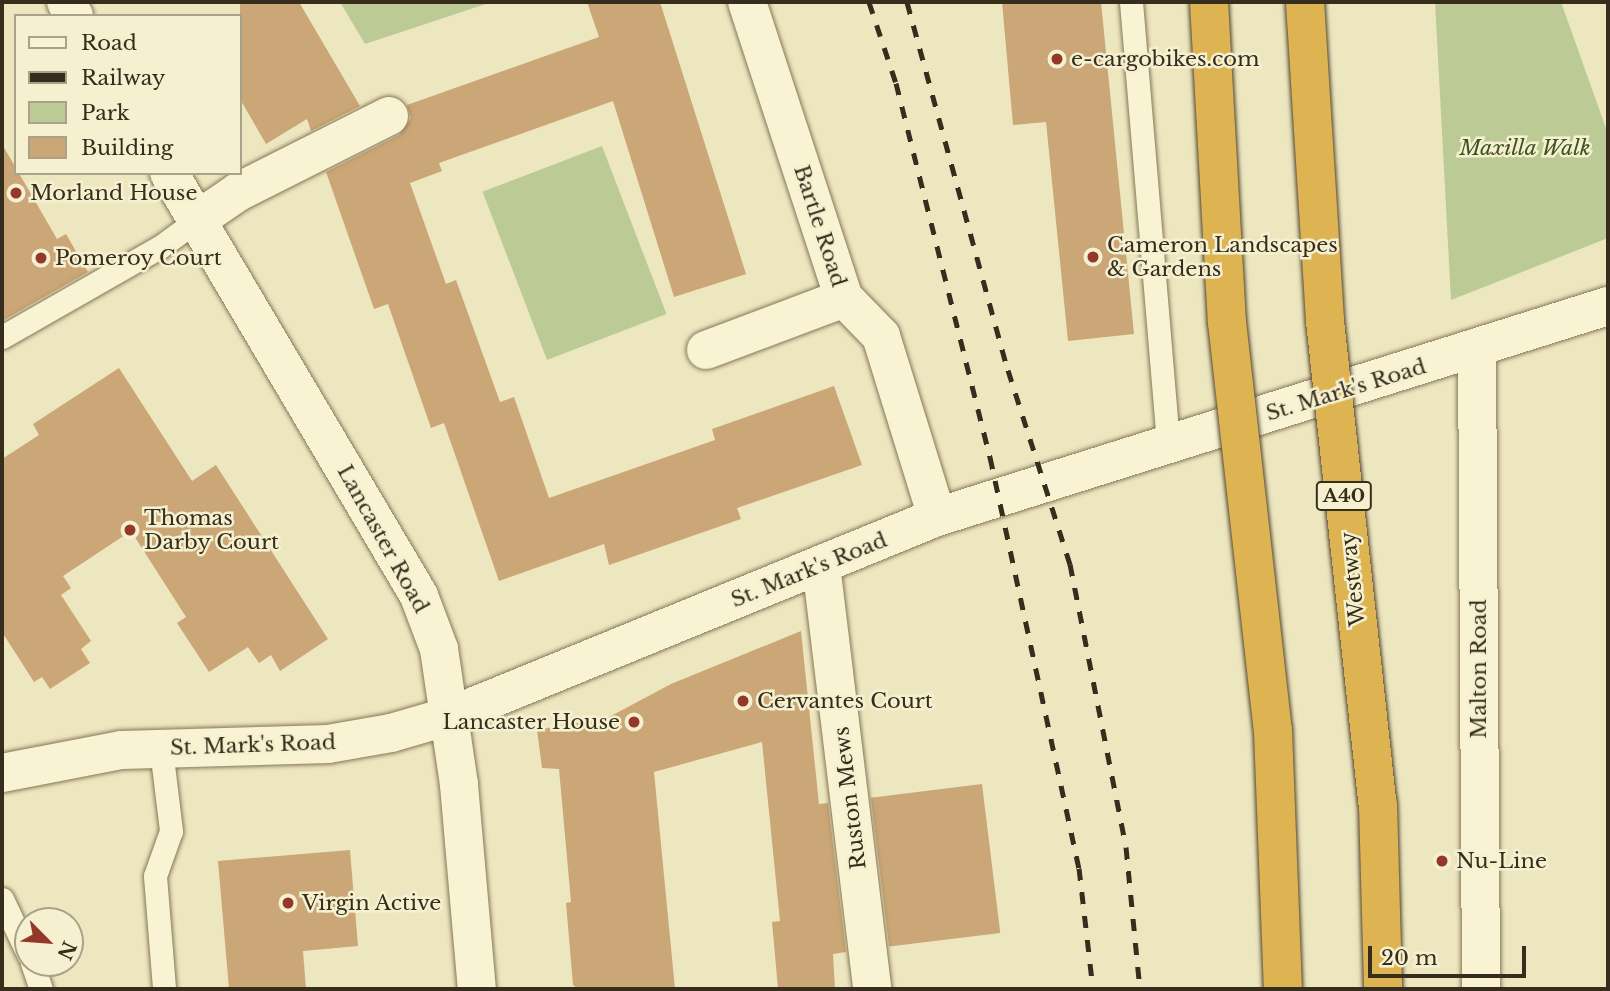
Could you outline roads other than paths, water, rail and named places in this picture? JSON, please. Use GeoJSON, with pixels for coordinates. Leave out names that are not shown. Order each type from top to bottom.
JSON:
{"type":"FeatureCollection","features":[{"type":"Feature","properties":{"kind":"highway"},"geometry":{"type":"LineString","coordinates":[[1209,2],[1227,322],[1273,731],[1283,989]]}},
{"type":"Feature","properties":{"kind":"highway","name":"Westway"},"geometry":{"type":"LineString","coordinates":[[1304,2],[1325,321],[1378,805],[1383,989]]}},
{"type":"Feature","properties":{"kind":"street","name":"Bartle Road"},"geometry":{"type":"LineString","coordinates":[[747,2],[844,298],[881,336],[937,517]]}},
{"type":"Feature","properties":{"kind":"street"},"geometry":{"type":"LineString","coordinates":[[197,220],[238,192],[389,116]]}},
{"type":"Feature","properties":{"kind":"street","name":"Lancaster Road"},"geometry":{"type":"LineString","coordinates":[[170,175],[419,596],[439,649],[450,716],[477,989]]}},
{"type":"Feature","properties":{"kind":"street"},"geometry":{"type":"LineString","coordinates":[[706,350],[844,298]]}},
{"type":"Feature","properties":{"kind":"street","name":"St. Mark's Road"},"geometry":{"type":"LineString","coordinates":[[2,773],[122,750],[328,744],[450,716],[937,517],[1608,306]]}},
{"type":"Feature","properties":{"kind":"street","name":"Malton Road"},"geometry":{"type":"LineString","coordinates":[[1477,348],[1481,989]]}},
{"type":"Feature","properties":{"kind":"street","name":"Ruston Mews"},"geometry":{"type":"LineString","coordinates":[[821,565],[872,989]]}},
{"type":"Feature","properties":{"kind":"lane"},"geometry":{"type":"LineString","coordinates":[[1131,2],[1168,446]]}},
{"type":"Feature","properties":{"kind":"lane"},"geometry":{"type":"LineString","coordinates":[[2,337],[160,247],[197,220]]}},
{"type":"Feature","properties":{"kind":"lane"},"geometry":{"type":"LineString","coordinates":[[161,749],[171,831],[155,876],[164,989]]}},
{"type":"Feature","properties":{"kind":"lane"},"geometry":{"type":"LineString","coordinates":[[2,899],[14,924]]}},
{"type":"Feature","properties":{"kind":"railway"},"geometry":{"type":"LineString","coordinates":[[869,2],[896,83],[990,457],[1079,868],[1093,989]]}},
{"type":"Feature","properties":{"kind":"railway"},"geometry":{"type":"LineString","coordinates":[[907,2],[1008,370],[1070,564],[1126,847],[1140,989]]}},
{"type":"Feature","properties":{"kind":"place","name":"e-cargobikes.com"},"geometry":{"type":"Point","coordinates":[1057,59]}},
{"type":"Feature","properties":{"kind":"place","name":"Morland House"},"geometry":{"type":"Point","coordinates":[16,193]}},
{"type":"Feature","properties":{"kind":"place","name":"Cameron Landscapes & Gardens"},"geometry":{"type":"Point","coordinates":[1093,257]}},
{"type":"Feature","properties":{"kind":"place","name":"Pomeroy Court"},"geometry":{"type":"Point","coordinates":[41,258]}},
{"type":"Feature","properties":{"kind":"place","name":"Thomas Darby Court"},"geometry":{"type":"Point","coordinates":[130,530]}},
{"type":"Feature","properties":{"kind":"place","name":"Cervantes Court"},"geometry":{"type":"Point","coordinates":[743,701]}},
{"type":"Feature","properties":{"kind":"place","name":"Lancaster House"},"geometry":{"type":"Point","coordinates":[634,722]}},
{"type":"Feature","properties":{"kind":"place","name":"Nu-Line"},"geometry":{"type":"Point","coordinates":[1442,861]}},
{"type":"Feature","properties":{"kind":"place","name":"Virgin Active"},"geometry":{"type":"Point","coordinates":[288,903]}},
{"type":"Feature","properties":{"kind":"park label","name":"Maxilla Walk"},"geometry":{"type":"Point","coordinates":[1525,148]}}]}
